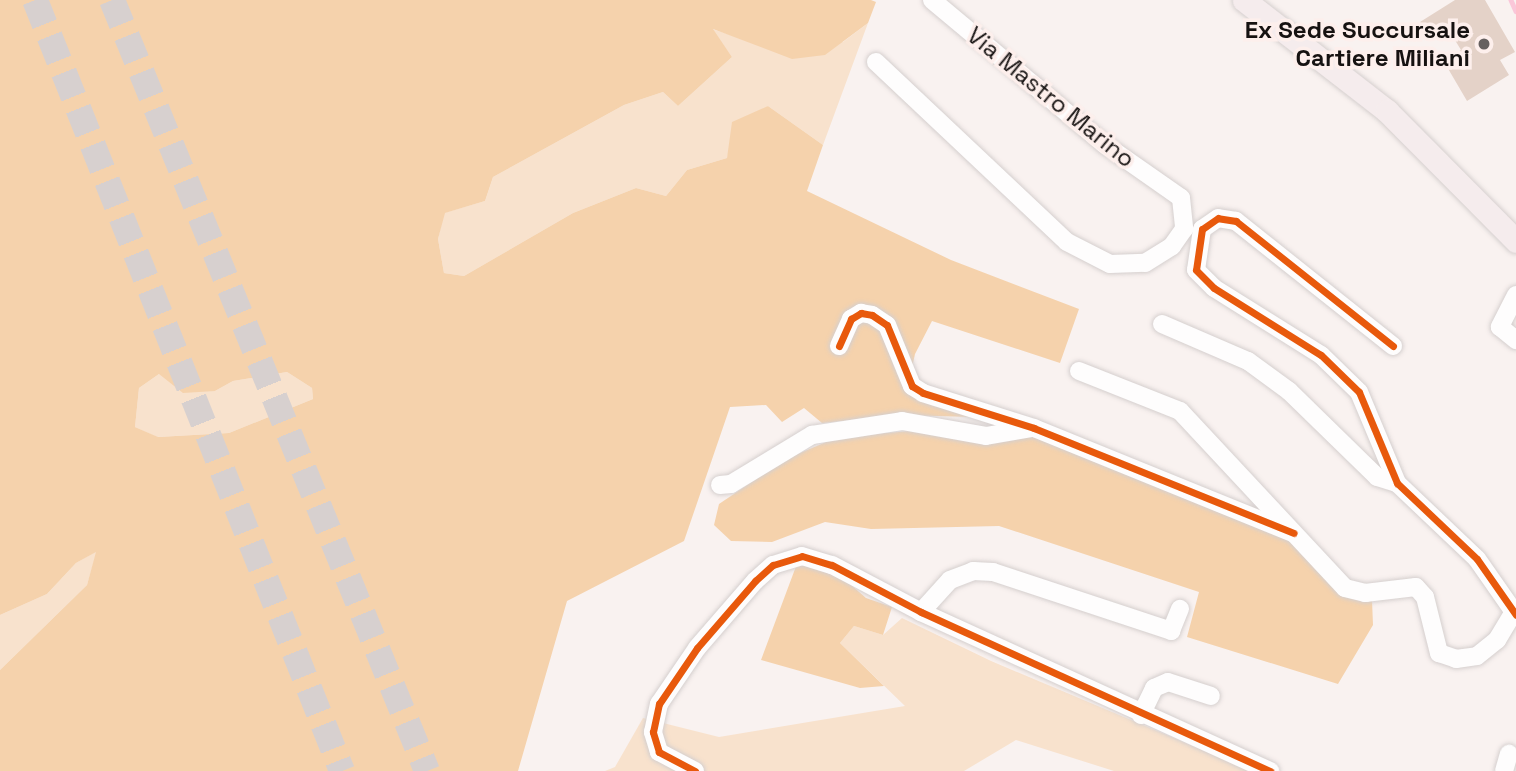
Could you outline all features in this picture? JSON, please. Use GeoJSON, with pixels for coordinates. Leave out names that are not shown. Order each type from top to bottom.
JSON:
{"type":"FeatureCollection","features":[{"type":"Feature","properties":{"kind":"main road"},"geometry":{"type":"LineString","coordinates":[[1244,0],[1387,111],[1516,241]]}},
{"type":"Feature","properties":{"kind":"street","name":"Via Mastro Marino"},"geometry":{"type":"LineString","coordinates":[[932,0],[1104,145],[1181,198],[1184,229]]}},
{"type":"Feature","properties":{"kind":"street"},"geometry":{"type":"LineString","coordinates":[[876,62],[1067,242],[1110,264],[1145,263],[1172,246],[1184,229],[1202,229],[1218,218],[1236,221],[1393,346]]}},
{"type":"Feature","properties":{"kind":"street"},"geometry":{"type":"LineString","coordinates":[[1079,371],[1180,411],[1345,588],[1365,593],[1416,587],[1425,597],[1439,653],[1456,659],[1487,648],[1515,614],[1477,559],[1397,483],[1359,392],[1321,355],[1214,288],[1196,270],[1202,229]]}},
{"type":"Feature","properties":{"kind":"street"},"geometry":{"type":"LineString","coordinates":[[1516,295],[1500,327],[1516,340]]}},
{"type":"Feature","properties":{"kind":"street"},"geometry":{"type":"LineString","coordinates":[[839,346],[851,319],[861,313],[872,316],[887,325],[912,386],[1034,428],[1294,533]]}},
{"type":"Feature","properties":{"kind":"street"},"geometry":{"type":"LineString","coordinates":[[1162,324],[1248,361],[1289,391],[1377,477],[1397,483]]}},
{"type":"Feature","properties":{"kind":"street"},"geometry":{"type":"LineString","coordinates":[[720,485],[732,484],[812,435],[902,421],[986,436],[1034,428]]}},
{"type":"Feature","properties":{"kind":"street"},"geometry":{"type":"LineString","coordinates":[[695,771],[659,752],[653,723],[659,704],[728,610],[773,565],[787,558],[816,558],[920,612],[1141,715],[1270,771]]}},
{"type":"Feature","properties":{"kind":"street"},"geometry":{"type":"LineString","coordinates":[[920,612],[950,580],[973,572],[993,572],[1171,631],[1180,609]]}},
{"type":"Feature","properties":{"kind":"street"},"geometry":{"type":"LineString","coordinates":[[1141,715],[1154,688],[1168,682],[1211,696]]}},
{"type":"Feature","properties":{"kind":"shaded area"},"geometry":{"type":"Polygon","coordinates":[[[0,0],[871,0],[876,2],[868,23],[825,55],[792,59],[713,29],[732,57],[678,106],[663,92],[624,105],[493,177],[485,201],[445,213],[438,239],[444,273],[464,276],[573,213],[636,188],[666,196],[687,170],[727,158],[732,122],[768,106],[823,145],[807,191],[951,260],[1079,309],[1060,363],[932,321],[915,354],[907,389],[974,417],[899,415],[822,423],[804,408],[782,422],[766,405],[730,407],[684,541],[567,601],[518,771],[0,771],[0,670],[87,585],[96,552],[76,563],[47,594],[0,615],[0,0]],[[287,372],[233,381],[215,391],[183,393],[159,374],[139,388],[135,427],[158,437],[229,433],[313,399],[312,388],[287,372]]]}},
{"type":"Feature","properties":{"kind":"shaded area"},"geometry":{"type":"Polygon","coordinates":[[[868,23],[823,145],[768,106],[734,135],[727,158],[687,170],[666,196],[636,188],[573,213],[464,276],[444,273],[438,239],[444,213],[485,201],[493,177],[624,105],[663,92],[678,106],[732,57],[712,29],[746,40],[843,42],[868,23]]]}},
{"type":"Feature","properties":{"kind":"shaded area"},"geometry":{"type":"Polygon","coordinates":[[[287,372],[312,388],[313,399],[229,433],[157,437],[135,427],[139,388],[159,374],[215,391],[233,381],[287,372]]]}},
{"type":"Feature","properties":{"kind":"shaded area"},"geometry":{"type":"Polygon","coordinates":[[[923,430],[992,430],[1039,438],[1285,530],[1340,595],[1372,600],[1373,625],[1338,684],[1187,637],[1199,592],[999,526],[871,529],[825,522],[772,542],[731,541],[714,525],[719,504],[786,459],[838,437],[923,430]]]}},
{"type":"Feature","properties":{"kind":"shaded area"},"geometry":{"type":"Polygon","coordinates":[[[97,551],[87,585],[0,670],[0,615],[47,594],[76,563],[97,551]]]}},
{"type":"Feature","properties":{"kind":"shaded area"},"geometry":{"type":"Polygon","coordinates":[[[798,561],[843,578],[866,598],[892,607],[883,635],[854,626],[840,643],[884,686],[860,688],[761,660],[798,561]]]}},
{"type":"Feature","properties":{"kind":"shaded area"},"geometry":{"type":"Polygon","coordinates":[[[902,618],[991,661],[1252,771],[1114,771],[1016,740],[964,771],[605,771],[615,767],[643,718],[719,737],[905,706],[840,643],[854,626],[883,635],[902,618]]]}},
{"type":"Feature","properties":{"kind":"building","name":"Ex Sede Succursale Cartiere Miliani"},"geometry":{"type":"Polygon","coordinates":[[[1455,0],[1485,0],[1515,52],[1500,60],[1509,75],[1467,101],[1443,60],[1461,50],[1447,27],[1429,38],[1420,22],[1455,0]]]}},
{"type":"Feature","properties":{"kind":"waterway"},"geometry":{"type":"LineString","coordinates":[[1511,0],[1516,11]]}},
{"type":"Feature","properties":{"kind":"tunnel"},"geometry":{"type":"LineString","coordinates":[[35,0],[342,771]]}},
{"type":"Feature","properties":{"kind":"tunnel"},"geometry":{"type":"LineString","coordinates":[[112,0],[427,771]]}},
{"type":"Feature","properties":{"kind":"cycle path"},"geometry":{"type":"LineString","coordinates":[[1393,346],[1236,221],[1218,218],[1202,229],[1196,270],[1214,288],[1321,355],[1359,392],[1397,483],[1477,559],[1516,615]]}},
{"type":"Feature","properties":{"kind":"cycle path"},"geometry":{"type":"LineString","coordinates":[[839,346],[851,319],[861,313],[872,315],[887,325],[912,386],[923,393],[1034,428],[1294,533]]}},
{"type":"Feature","properties":{"kind":"cycle path"},"geometry":{"type":"LineString","coordinates":[[695,771],[659,752],[653,732],[659,704],[697,648],[755,581],[773,565],[802,556],[832,565],[921,612],[1270,771]]}},
{"type":"Feature","properties":{"kind":"place","name":"Ex Sede Succursale Cartiere Miliani"},"geometry":{"type":"Point","coordinates":[1484,44]}}]}
